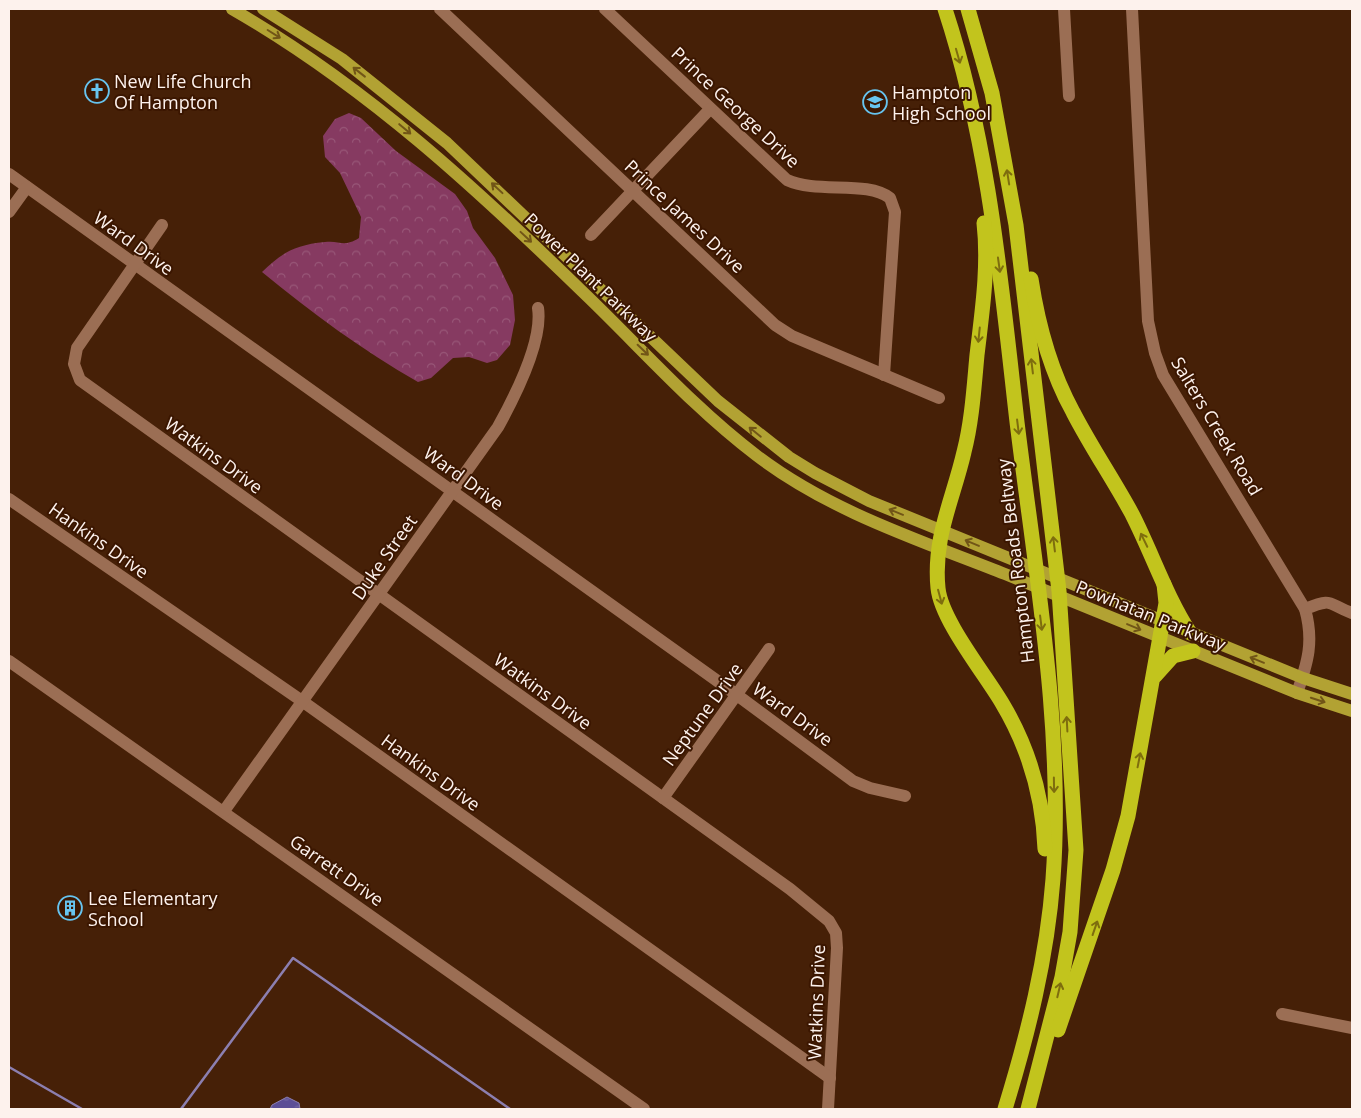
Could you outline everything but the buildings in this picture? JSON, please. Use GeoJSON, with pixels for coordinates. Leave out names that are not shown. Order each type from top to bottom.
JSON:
{"type":"FeatureCollection","features":[{"type":"Feature","properties":{"kind":"highway","name":"Hampton Roads Beltway"},"geometry":{"type":"LineString","coordinates":[[945,9],[967,86],[988,182],[1054,750],[1055,829],[1048,924],[1035,1002],[1004,1109]]}},
{"type":"Feature","properties":{"kind":"highway","name":"Hampton Roads Beltway"},"geometry":{"type":"LineString","coordinates":[[968,9],[992,93],[1016,225],[1060,591],[1076,850],[1070,932],[1062,977],[1029,1107]]}},
{"type":"Feature","properties":{"kind":"highway"},"geometry":{"type":"LineString","coordinates":[[988,182],[983,208],[986,254],[983,300],[969,427],[958,476],[941,530],[938,548],[938,591],[942,606],[1011,718],[1036,780],[1044,824],[1048,924]]}},
{"type":"Feature","properties":{"kind":"highway"},"geometry":{"type":"LineString","coordinates":[[1016,225],[1028,258],[1044,338],[1059,384],[1075,418],[1132,515],[1164,584],[1190,633]]}},
{"type":"Feature","properties":{"kind":"highway"},"geometry":{"type":"LineString","coordinates":[[1029,1107],[1064,1013],[1113,870],[1128,816],[1153,679],[1166,593],[1164,584]]}},
{"type":"Feature","properties":{"kind":"highway"},"geometry":{"type":"LineString","coordinates":[[1153,679],[1162,665],[1173,656],[1193,651]]}},
{"type":"Feature","properties":{"kind":"main road","name":"Power Plant Parkway"},"geometry":{"type":"LineString","coordinates":[[232,9],[343,80],[460,174],[711,417],[757,456],[795,481],[834,503],[938,548]]}},
{"type":"Feature","properties":{"kind":"main road","name":"Power Plant Parkway"},"geometry":{"type":"LineString","coordinates":[[263,9],[342,59],[448,143],[704,387],[764,439],[814,473],[841,487],[941,530]]}},
{"type":"Feature","properties":{"kind":"main road","name":"Powhatan Parkway"},"geometry":{"type":"LineString","coordinates":[[941,530],[1190,633],[1303,678],[1352,694]]}},
{"type":"Feature","properties":{"kind":"main road","name":"Powhatan Parkway"},"geometry":{"type":"LineString","coordinates":[[938,548],[1297,693],[1352,711]]}},
{"type":"Feature","properties":{"kind":"street","name":"Prince James Drive"},"geometry":{"type":"LineString","coordinates":[[440,9],[784,332],[939,398]]}},
{"type":"Feature","properties":{"kind":"street","name":"Prince George Drive"},"geometry":{"type":"LineString","coordinates":[[605,9],[787,180],[804,186],[876,190],[890,198],[895,212],[884,375]]}},
{"type":"Feature","properties":{"kind":"street"},"geometry":{"type":"LineString","coordinates":[[1064,9],[1069,96]]}},
{"type":"Feature","properties":{"kind":"street","name":"Salters Creek Road"},"geometry":{"type":"LineString","coordinates":[[1132,9],[1148,321],[1155,353],[1163,375],[1305,609],[1311,638],[1303,678],[1297,693]]}},
{"type":"Feature","properties":{"kind":"street"},"geometry":{"type":"LineString","coordinates":[[591,235],[710,109]]}},
{"type":"Feature","properties":{"kind":"street","name":"Ward Drive"},"geometry":{"type":"LineString","coordinates":[[9,174],[737,695],[853,781],[870,788],[905,796]]}},
{"type":"Feature","properties":{"kind":"street"},"geometry":{"type":"LineString","coordinates":[[9,212],[26,187]]}},
{"type":"Feature","properties":{"kind":"street"},"geometry":{"type":"LineString","coordinates":[[135,266],[162,225]]}},
{"type":"Feature","properties":{"kind":"street","name":"Watkins Drive"},"geometry":{"type":"LineString","coordinates":[[135,266],[87,330],[77,348],[74,364],[80,380],[790,889],[829,921],[836,933],[837,948],[828,1109]]}},
{"type":"Feature","properties":{"kind":"street","name":"Duke Street"},"geometry":{"type":"LineString","coordinates":[[224,811],[498,427],[514,397],[539,329],[538,308]]}},
{"type":"Feature","properties":{"kind":"street","name":"Hankins Drive"},"geometry":{"type":"LineString","coordinates":[[9,498],[302,701],[830,1078]]}},
{"type":"Feature","properties":{"kind":"street"},"geometry":{"type":"LineString","coordinates":[[1305,609],[1323,601],[1331,602],[1352,613]]}},
{"type":"Feature","properties":{"kind":"street","name":"Neptune Drive"},"geometry":{"type":"LineString","coordinates":[[663,798],[769,649]]}},
{"type":"Feature","properties":{"kind":"street","name":"Garrett Drive"},"geometry":{"type":"LineString","coordinates":[[9,661],[644,1109]]}},
{"type":"Feature","properties":{"kind":"street"},"geometry":{"type":"LineString","coordinates":[[1282,1014],[1352,1028]]}},
{"type":"Feature","properties":{"kind":"green space"},"geometry":{"type":"Polygon","coordinates":[[[349,113],[361,118],[396,151],[455,194],[467,211],[473,228],[495,258],[513,295],[515,320],[510,345],[497,360],[487,363],[469,357],[453,358],[431,378],[418,382],[338,330],[262,272],[276,259],[305,245],[325,242],[349,243],[359,238],[361,217],[340,173],[325,157],[323,136],[335,119],[349,113]]]}},
{"type":"Feature","properties":{"kind":"water"},"geometry":{"type":"Polygon","coordinates":[[[287,1097],[299,1103],[300,1109],[270,1109],[272,1105],[287,1097]]]}},
{"type":"Feature","properties":{"kind":"waterway"},"geometry":{"type":"LineString","coordinates":[[181,1109],[293,958],[510,1109]]}},
{"type":"Feature","properties":{"kind":"waterway"},"geometry":{"type":"LineString","coordinates":[[9,1067],[82,1109]]}},
{"type":"Feature","properties":{"kind":"place","name":"New Life Church Of Hampton"},"geometry":{"type":"Point","coordinates":[97,91]}},
{"type":"Feature","properties":{"kind":"place","name":"Hampton High School"},"geometry":{"type":"Point","coordinates":[875,102]}},
{"type":"Feature","properties":{"kind":"place","name":"Lee Elementary School"},"geometry":{"type":"Point","coordinates":[70,908]}}]}
